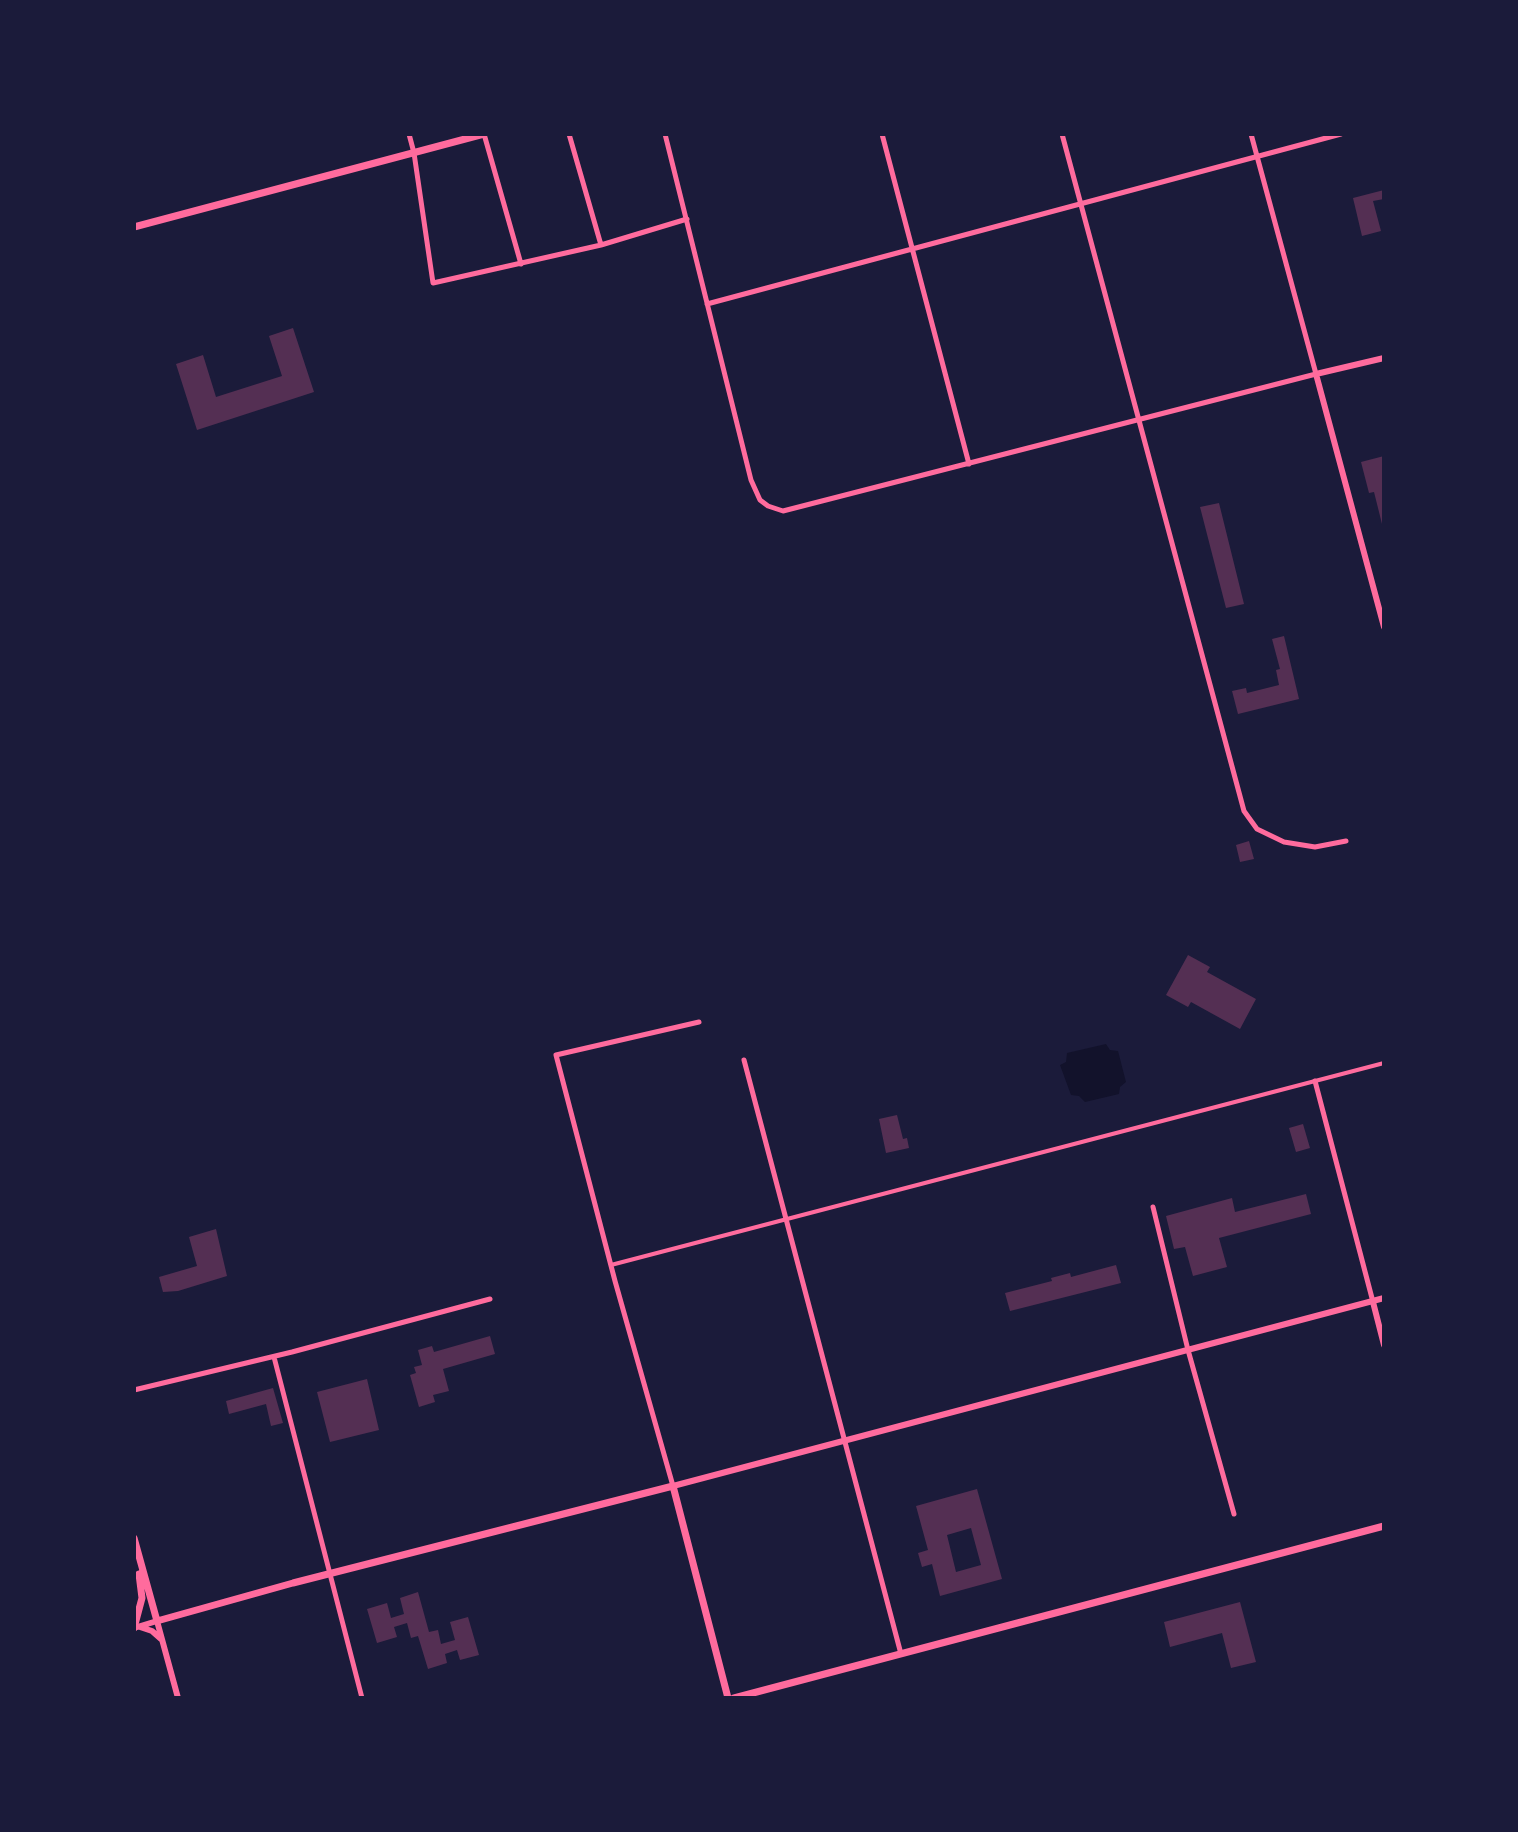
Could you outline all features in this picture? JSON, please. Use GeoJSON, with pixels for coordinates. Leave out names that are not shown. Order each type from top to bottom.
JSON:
{"type":"FeatureCollection","features":[{"type":"Feature","properties":{"kind":"main road"},"geometry":{"type":"LineString","coordinates":[[134,227],[484,134]]}},
{"type":"Feature","properties":{"kind":"main road"},"geometry":{"type":"LineString","coordinates":[[157,1621],[673,1486],[728,1698]]}},
{"type":"Feature","properties":{"kind":"main road"},"geometry":{"type":"LineString","coordinates":[[734,1698],[1381,1528]]}},
{"type":"Feature","properties":{"kind":"main road"},"geometry":{"type":"LineString","coordinates":[[134,1538],[157,1621]]}},
{"type":"Feature","properties":{"kind":"main road"},"geometry":{"type":"LineString","coordinates":[[134,1555],[151,1616],[157,1621]]}},
{"type":"Feature","properties":{"kind":"main road"},"geometry":{"type":"LineString","coordinates":[[135,1628],[142,1598],[139,1571]]}},
{"type":"Feature","properties":{"kind":"street"},"geometry":{"type":"LineString","coordinates":[[409,134],[433,283],[601,245],[687,219]]}},
{"type":"Feature","properties":{"kind":"street"},"geometry":{"type":"LineString","coordinates":[[484,134],[521,264]]}},
{"type":"Feature","properties":{"kind":"street"},"geometry":{"type":"LineString","coordinates":[[569,134],[601,245]]}},
{"type":"Feature","properties":{"kind":"street"},"geometry":{"type":"LineString","coordinates":[[665,134],[753,488],[768,506],[789,511],[1384,358]]}},
{"type":"Feature","properties":{"kind":"street"},"geometry":{"type":"LineString","coordinates":[[882,134],[969,464]]}},
{"type":"Feature","properties":{"kind":"street"},"geometry":{"type":"LineString","coordinates":[[1062,134],[1244,811],[1257,829],[1284,842],[1315,847],[1346,841]]}},
{"type":"Feature","properties":{"kind":"street"},"geometry":{"type":"LineString","coordinates":[[1251,134],[1384,627]]}},
{"type":"Feature","properties":{"kind":"street"},"geometry":{"type":"LineString","coordinates":[[707,304],[1341,134]]}},
{"type":"Feature","properties":{"kind":"street"},"geometry":{"type":"LineString","coordinates":[[699,1022],[556,1055],[673,1486],[1384,1298]]}},
{"type":"Feature","properties":{"kind":"street"},"geometry":{"type":"LineString","coordinates":[[744,1060],[901,1654]]}},
{"type":"Feature","properties":{"kind":"street"},"geometry":{"type":"LineString","coordinates":[[611,1265],[1384,1063]]}},
{"type":"Feature","properties":{"kind":"street"},"geometry":{"type":"LineString","coordinates":[[1315,1081],[1384,1345]]}},
{"type":"Feature","properties":{"kind":"street"},"geometry":{"type":"LineString","coordinates":[[1153,1207],[1188,1350],[1234,1514]]}},
{"type":"Feature","properties":{"kind":"street"},"geometry":{"type":"LineString","coordinates":[[134,1390],[274,1357],[490,1299]]}},
{"type":"Feature","properties":{"kind":"street"},"geometry":{"type":"LineString","coordinates":[[274,1357],[362,1698]]}},
{"type":"Feature","properties":{"kind":"street"},"geometry":{"type":"LineString","coordinates":[[134,1396],[142,1390]]}},
{"type":"Feature","properties":{"kind":"street"},"geometry":{"type":"LineString","coordinates":[[135,1628],[157,1621],[178,1698]]}},
{"type":"Feature","properties":{"kind":"street"},"geometry":{"type":"LineString","coordinates":[[135,1628],[152,1631],[162,1642]]}},
{"type":"Feature","properties":{"kind":"shaded area"},"geometry":{"type":"Polygon","coordinates":[[[1106,1044],[1110,1050],[1118,1051],[1126,1082],[1120,1087],[1119,1094],[1085,1102],[1079,1096],[1071,1095],[1060,1065],[1066,1062],[1067,1053],[1106,1044]]]}},
{"type":"Feature","properties":{"kind":"building"},"geometry":{"type":"Polygon","coordinates":[[[1384,190],[1384,199],[1373,201],[1381,231],[1362,236],[1353,198],[1384,190]]]}},
{"type":"Feature","properties":{"kind":"building"},"geometry":{"type":"Polygon","coordinates":[[[293,328],[314,392],[197,430],[176,364],[203,355],[216,397],[282,376],[269,336],[293,328]]]}},
{"type":"Feature","properties":{"kind":"building"},"geometry":{"type":"Polygon","coordinates":[[[1384,456],[1383,528],[1374,492],[1369,493],[1361,462],[1384,456]]]}},
{"type":"Feature","properties":{"kind":"building"},"geometry":{"type":"Polygon","coordinates":[[[1219,503],[1244,604],[1226,608],[1200,507],[1219,503]]]}},
{"type":"Feature","properties":{"kind":"building"},"geometry":{"type":"Polygon","coordinates":[[[1284,636],[1299,699],[1238,714],[1232,691],[1246,688],[1247,693],[1279,685],[1276,670],[1280,669],[1272,639],[1284,636]]]}},
{"type":"Feature","properties":{"kind":"building"},"geometry":{"type":"Polygon","coordinates":[[[1249,841],[1254,859],[1240,862],[1236,845],[1249,841]]]}},
{"type":"Feature","properties":{"kind":"building"},"geometry":{"type":"Polygon","coordinates":[[[1188,955],[1210,967],[1207,972],[1256,999],[1240,1029],[1191,1002],[1188,1007],[1166,995],[1188,955]]]}},
{"type":"Feature","properties":{"kind":"building"},"geometry":{"type":"Polygon","coordinates":[[[897,1115],[903,1139],[907,1138],[909,1148],[886,1153],[879,1119],[897,1115]]]}},
{"type":"Feature","properties":{"kind":"building"},"geometry":{"type":"Polygon","coordinates":[[[1303,1124],[1310,1148],[1296,1152],[1289,1128],[1303,1124]]]}},
{"type":"Feature","properties":{"kind":"building"},"geometry":{"type":"Polygon","coordinates":[[[1306,1194],[1311,1214],[1219,1238],[1227,1267],[1193,1276],[1185,1247],[1174,1249],[1166,1216],[1232,1198],[1235,1212],[1306,1194]]]}},
{"type":"Feature","properties":{"kind":"building"},"geometry":{"type":"Polygon","coordinates":[[[216,1229],[227,1276],[178,1291],[163,1292],[159,1277],[197,1266],[189,1237],[216,1229]]]}},
{"type":"Feature","properties":{"kind":"building"},"geometry":{"type":"Polygon","coordinates":[[[1116,1265],[1121,1283],[1010,1311],[1005,1293],[1070,1273],[1071,1277],[1116,1265]]]}},
{"type":"Feature","properties":{"kind":"building"},"geometry":{"type":"Polygon","coordinates":[[[490,1336],[495,1354],[443,1369],[449,1391],[433,1395],[435,1402],[419,1407],[410,1375],[416,1373],[414,1367],[422,1365],[418,1350],[432,1346],[434,1352],[490,1336]]]}},
{"type":"Feature","properties":{"kind":"building"},"geometry":{"type":"Polygon","coordinates":[[[367,1379],[379,1430],[330,1442],[317,1392],[367,1379]]]}},
{"type":"Feature","properties":{"kind":"building"},"geometry":{"type":"Polygon","coordinates":[[[273,1388],[283,1423],[271,1426],[266,1404],[229,1414],[226,1401],[273,1388]]]}},
{"type":"Feature","properties":{"kind":"building"},"geometry":{"type":"Polygon","coordinates":[[[977,1489],[1002,1579],[940,1596],[932,1564],[922,1567],[918,1553],[928,1550],[916,1506],[977,1489]],[[971,1528],[947,1535],[956,1572],[981,1565],[971,1528]]]}},
{"type":"Feature","properties":{"kind":"building"},"geometry":{"type":"Polygon","coordinates":[[[418,1592],[429,1632],[438,1630],[441,1644],[455,1640],[450,1622],[468,1617],[479,1655],[460,1660],[457,1650],[445,1654],[447,1663],[428,1669],[418,1636],[411,1638],[407,1623],[394,1627],[397,1637],[377,1643],[367,1609],[387,1603],[391,1618],[404,1614],[400,1598],[418,1592]]]}},
{"type":"Feature","properties":{"kind":"building"},"geometry":{"type":"Polygon","coordinates":[[[1240,1602],[1256,1662],[1231,1668],[1222,1633],[1170,1647],[1164,1622],[1240,1602]]]}}]}
